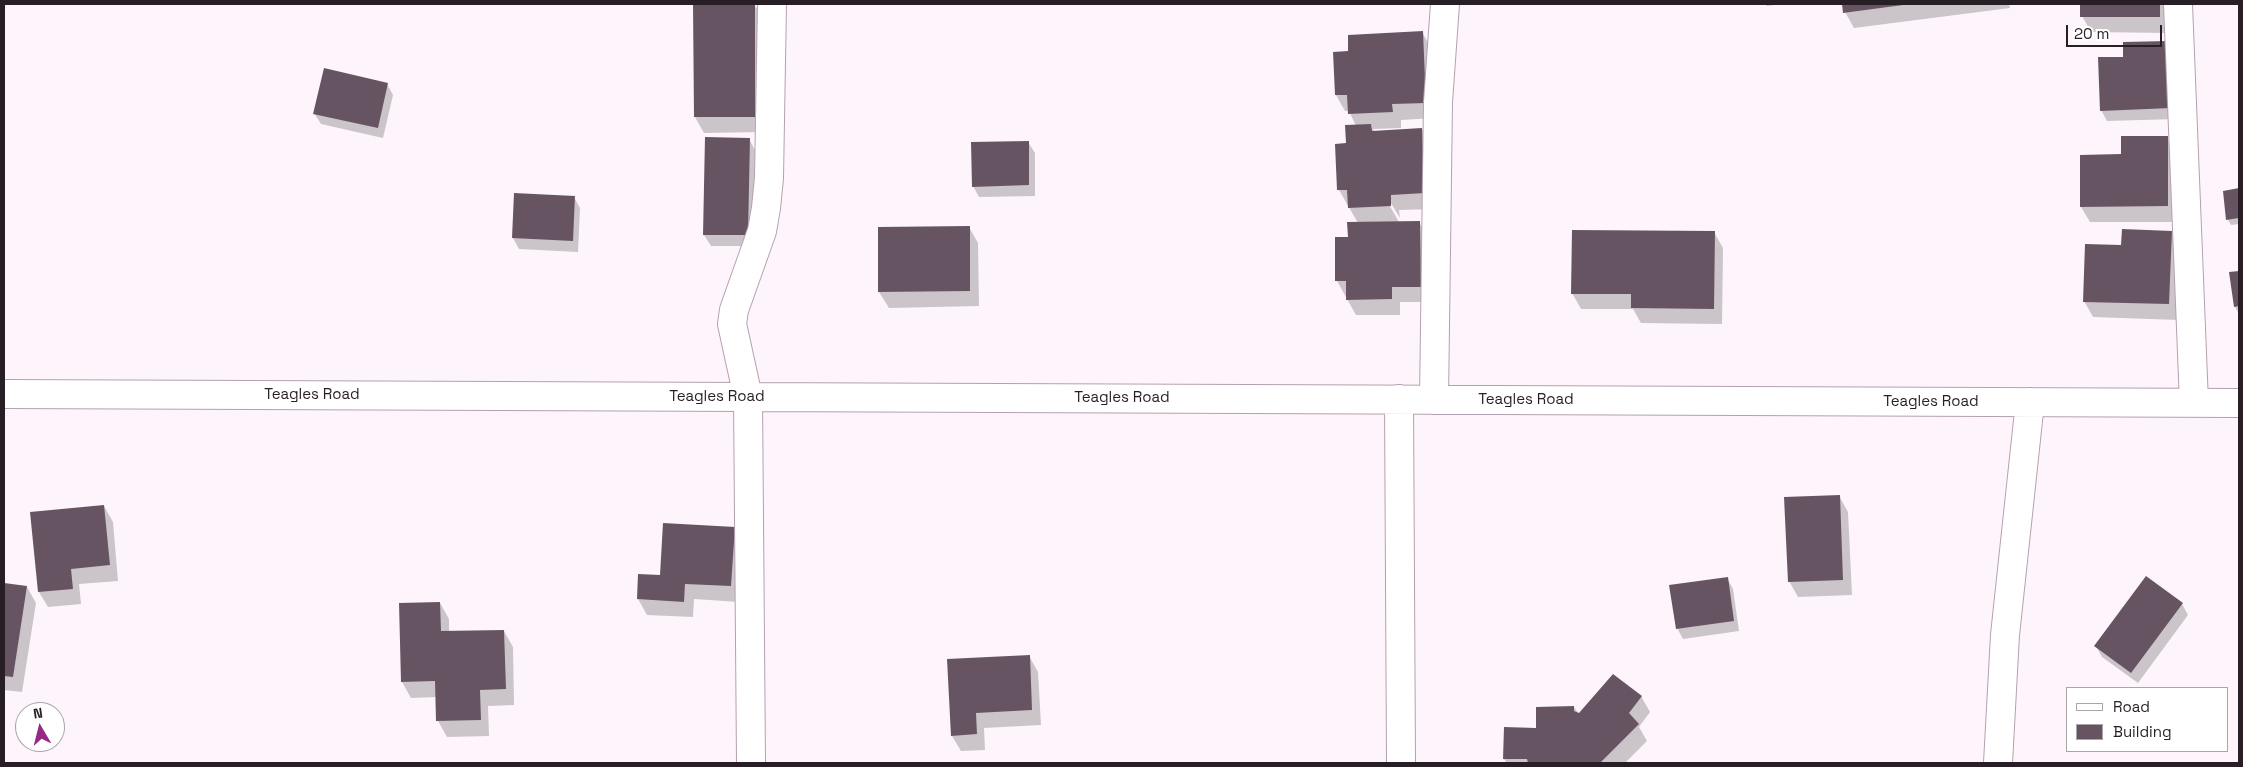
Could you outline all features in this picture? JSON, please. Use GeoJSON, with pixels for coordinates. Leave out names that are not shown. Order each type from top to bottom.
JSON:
{"type":"FeatureCollection","features":[{"type":"Feature","properties":{"kind":"street"},"geometry":{"type":"LineString","coordinates":[[751,763],[748,397],[732,324],[734,310],[762,231],[766,208],[769,178],[772,4]]}},
{"type":"Feature","properties":{"kind":"street"},"geometry":{"type":"LineString","coordinates":[[1434,400],[1438,102],[1445,4]]}},
{"type":"Feature","properties":{"kind":"street"},"geometry":{"type":"LineString","coordinates":[[2178,4],[2194,403]]}},
{"type":"Feature","properties":{"kind":"street","name":"Teagles Road"},"geometry":{"type":"LineString","coordinates":[[4,394],[2239,403]]}},
{"type":"Feature","properties":{"kind":"street"},"geometry":{"type":"LineString","coordinates":[[1399,400],[1401,763]]}},
{"type":"Feature","properties":{"kind":"street"},"geometry":{"type":"LineString","coordinates":[[1998,763],[2005,635],[2030,402]]}},
{"type":"Feature","properties":{"kind":"building"},"geometry":{"type":"Polygon","coordinates":[[[693,4],[755,4],[755,117],[694,117],[693,4]]]}},
{"type":"Feature","properties":{"kind":"building"},"geometry":{"type":"Polygon","coordinates":[[[1842,4],[1903,4],[1903,5],[1843,13],[1842,4]]]}},
{"type":"Feature","properties":{"kind":"building"},"geometry":{"type":"Polygon","coordinates":[[[2080,4],[2160,4],[2160,17],[2080,17],[2080,4]]]}},
{"type":"Feature","properties":{"kind":"building"},"geometry":{"type":"Polygon","coordinates":[[[1423,31],[1426,103],[1392,104],[1393,112],[1348,114],[1347,95],[1335,95],[1333,52],[1348,51],[1348,35],[1423,31]]]}},
{"type":"Feature","properties":{"kind":"building"},"geometry":{"type":"Polygon","coordinates":[[[2168,41],[2171,108],[2100,111],[2098,57],[2123,57],[2123,42],[2168,41]]]}},
{"type":"Feature","properties":{"kind":"building"},"geometry":{"type":"Polygon","coordinates":[[[324,68],[388,83],[378,128],[313,114],[324,68]]]}},
{"type":"Feature","properties":{"kind":"building"},"geometry":{"type":"Polygon","coordinates":[[[1371,124],[1372,131],[1422,128],[1425,193],[1391,195],[1391,206],[1348,208],[1347,190],[1337,190],[1335,144],[1346,143],[1345,125],[1371,124]]]}},
{"type":"Feature","properties":{"kind":"building"},"geometry":{"type":"Polygon","coordinates":[[[2121,136],[2168,136],[2168,206],[2080,207],[2080,155],[2121,154],[2121,136]]]}},
{"type":"Feature","properties":{"kind":"building"},"geometry":{"type":"Polygon","coordinates":[[[705,137],[750,138],[748,235],[703,235],[705,137]]]}},
{"type":"Feature","properties":{"kind":"building"},"geometry":{"type":"Polygon","coordinates":[[[1029,141],[1029,185],[972,187],[971,142],[1029,141]]]}},
{"type":"Feature","properties":{"kind":"building"},"geometry":{"type":"Polygon","coordinates":[[[2239,188],[2239,218],[2226,220],[2223,191],[2239,188]]]}},
{"type":"Feature","properties":{"kind":"building"},"geometry":{"type":"Polygon","coordinates":[[[514,193],[575,196],[573,241],[512,238],[514,193]]]}},
{"type":"Feature","properties":{"kind":"building"},"geometry":{"type":"Polygon","coordinates":[[[1420,221],[1421,287],[1392,287],[1392,299],[1346,300],[1346,281],[1335,281],[1335,237],[1348,237],[1347,222],[1420,221]]]}},
{"type":"Feature","properties":{"kind":"building"},"geometry":{"type":"Polygon","coordinates":[[[970,226],[970,291],[878,292],[878,227],[970,226]]]}},
{"type":"Feature","properties":{"kind":"building"},"geometry":{"type":"Polygon","coordinates":[[[2122,229],[2172,231],[2169,304],[2083,302],[2085,244],[2121,245],[2122,229]]]}},
{"type":"Feature","properties":{"kind":"building"},"geometry":{"type":"Polygon","coordinates":[[[1572,230],[1715,231],[1714,309],[1631,308],[1631,294],[1571,294],[1572,230]]]}},
{"type":"Feature","properties":{"kind":"building"},"geometry":{"type":"Polygon","coordinates":[[[2239,271],[2239,306],[2234,307],[2229,272],[2239,271]]]}},
{"type":"Feature","properties":{"kind":"building"},"geometry":{"type":"Polygon","coordinates":[[[1840,495],[1843,580],[1788,582],[1784,497],[1840,495]]]}},
{"type":"Feature","properties":{"kind":"building"},"geometry":{"type":"Polygon","coordinates":[[[104,505],[110,565],[71,569],[73,589],[38,592],[30,512],[104,505]]]}},
{"type":"Feature","properties":{"kind":"building"},"geometry":{"type":"Polygon","coordinates":[[[663,523],[735,527],[731,586],[685,584],[684,602],[637,599],[638,574],[660,575],[663,523]]]}},
{"type":"Feature","properties":{"kind":"building"},"geometry":{"type":"Polygon","coordinates":[[[2146,576],[2183,603],[2131,673],[2094,646],[2146,576]]]}},
{"type":"Feature","properties":{"kind":"building"},"geometry":{"type":"Polygon","coordinates":[[[1728,577],[1734,621],[1676,629],[1669,585],[1728,577]]]}},
{"type":"Feature","properties":{"kind":"building"},"geometry":{"type":"Polygon","coordinates":[[[4,583],[27,586],[13,677],[4,676],[4,583]]]}},
{"type":"Feature","properties":{"kind":"building"},"geometry":{"type":"Polygon","coordinates":[[[440,602],[441,631],[504,630],[506,689],[480,690],[481,720],[436,721],[435,681],[401,682],[399,603],[440,602]]]}},
{"type":"Feature","properties":{"kind":"building"},"geometry":{"type":"Polygon","coordinates":[[[1030,655],[1032,710],[976,713],[977,734],[951,736],[947,659],[1030,655]]]}},
{"type":"Feature","properties":{"kind":"building"},"geometry":{"type":"Polygon","coordinates":[[[1613,674],[1642,696],[1629,713],[1639,724],[1600,763],[1528,763],[1527,759],[1503,759],[1504,727],[1536,728],[1536,707],[1574,706],[1574,711],[1579,713],[1613,674]]]}}]}
